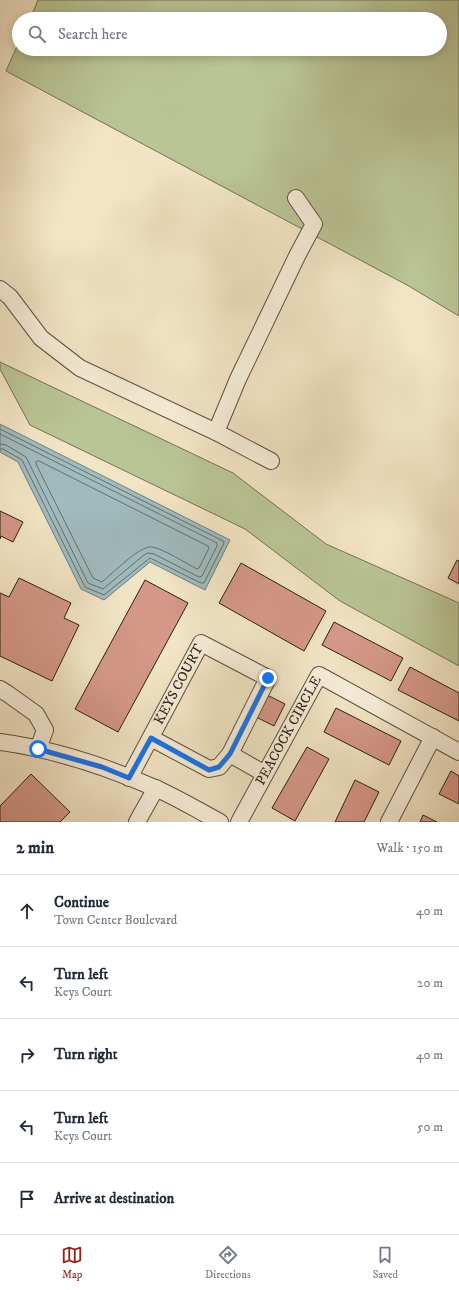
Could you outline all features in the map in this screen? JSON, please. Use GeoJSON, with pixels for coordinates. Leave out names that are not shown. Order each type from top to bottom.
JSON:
{"type":"FeatureCollection","features":[{"type":"Feature","properties":{"kind":"street"},"geometry":{"type":"LineString","coordinates":[[216,432],[238,379],[314,224],[296,198]]}},
{"type":"Feature","properties":{"kind":"street"},"geometry":{"type":"LineString","coordinates":[[0,289],[10,296],[42,338],[80,368],[216,432],[271,461]]}},
{"type":"Feature","properties":{"kind":"street","name":"KEYS COURT"},"geometry":{"type":"LineString","coordinates":[[129,778],[202,643],[268,678],[230,754]]}},
{"type":"Feature","properties":{"kind":"street","name":"PEACOCK CIRCLE"},"geometry":{"type":"LineString","coordinates":[[240,822],[319,675],[459,752]]}},
{"type":"Feature","properties":{"kind":"street"},"geometry":{"type":"LineString","coordinates":[[0,689],[36,714],[45,730],[38,749]]}},
{"type":"Feature","properties":{"kind":"street"},"geometry":{"type":"LineString","coordinates":[[389,822],[433,737]]}},
{"type":"Feature","properties":{"kind":"street"},"geometry":{"type":"LineString","coordinates":[[151,738],[209,770],[219,767],[230,754],[265,774]]}},
{"type":"Feature","properties":{"kind":"street"},"geometry":{"type":"LineString","coordinates":[[0,742],[38,749],[102,767],[156,788],[220,822]]}},
{"type":"Feature","properties":{"kind":"street"},"geometry":{"type":"LineString","coordinates":[[137,822],[156,788]]}},
{"type":"Feature","properties":{"kind":"green space"},"geometry":{"type":"Polygon","coordinates":[[[38,0],[459,0],[459,316],[407,285],[6,71],[13,56],[447,56],[447,12],[33,12],[38,0]]]}},
{"type":"Feature","properties":{"kind":"green space"},"geometry":{"type":"Polygon","coordinates":[[[0,362],[233,473],[326,544],[459,603],[459,666],[340,601],[245,529],[30,425],[0,369],[0,362]]]}},
{"type":"Feature","properties":{"kind":"water"},"geometry":{"type":"Polygon","coordinates":[[[0,424],[230,540],[205,590],[150,562],[104,600],[81,589],[18,462],[0,452],[0,424]]]}},
{"type":"Feature","properties":{"kind":"building"},"geometry":{"type":"Polygon","coordinates":[[[0,511],[23,522],[13,542],[1,536],[0,539],[0,511]]]}},
{"type":"Feature","properties":{"kind":"building"},"geometry":{"type":"Polygon","coordinates":[[[457,560],[459,561],[459,584],[448,578],[457,560]]]}},
{"type":"Feature","properties":{"kind":"building"},"geometry":{"type":"Polygon","coordinates":[[[241,563],[326,611],[304,651],[219,603],[241,563]]]}},
{"type":"Feature","properties":{"kind":"building"},"geometry":{"type":"Polygon","coordinates":[[[19,578],[71,603],[64,618],[79,625],[52,681],[0,656],[0,593],[9,597],[19,578]]]}},
{"type":"Feature","properties":{"kind":"building"},"geometry":{"type":"Polygon","coordinates":[[[145,580],[188,603],[118,732],[75,709],[145,580]]]}},
{"type":"Feature","properties":{"kind":"building"},"geometry":{"type":"Polygon","coordinates":[[[334,622],[403,658],[391,681],[322,645],[334,622]]]}},
{"type":"Feature","properties":{"kind":"building"},"geometry":{"type":"Polygon","coordinates":[[[410,667],[459,693],[459,721],[398,690],[410,667]]]}},
{"type":"Feature","properties":{"kind":"building"},"geometry":{"type":"Polygon","coordinates":[[[267,695],[285,704],[274,726],[256,717],[267,695]]]}},
{"type":"Feature","properties":{"kind":"building"},"geometry":{"type":"Polygon","coordinates":[[[336,708],[401,741],[389,765],[324,732],[336,708]]]}},
{"type":"Feature","properties":{"kind":"building"},"geometry":{"type":"Polygon","coordinates":[[[307,747],[329,759],[295,821],[272,808],[307,747]]]}},
{"type":"Feature","properties":{"kind":"building"},"geometry":{"type":"Polygon","coordinates":[[[451,771],[459,776],[459,804],[439,794],[451,771]]]}},
{"type":"Feature","properties":{"kind":"building"},"geometry":{"type":"Polygon","coordinates":[[[31,774],[70,812],[60,822],[0,822],[0,806],[31,774]]]}},
{"type":"Feature","properties":{"kind":"building"},"geometry":{"type":"Polygon","coordinates":[[[355,780],[379,792],[364,822],[335,822],[355,780]]]}},
{"type":"Feature","properties":{"kind":"building"},"geometry":{"type":"Polygon","coordinates":[[[423,815],[437,822],[420,822],[423,815]]]}},
{"type":"Feature","properties":{"kind":"route"},"geometry":{"type":"LineString","coordinates":[[38,749],[102,767],[129,778],[151,738],[209,770],[219,767],[230,754],[268,678]]}}]}
